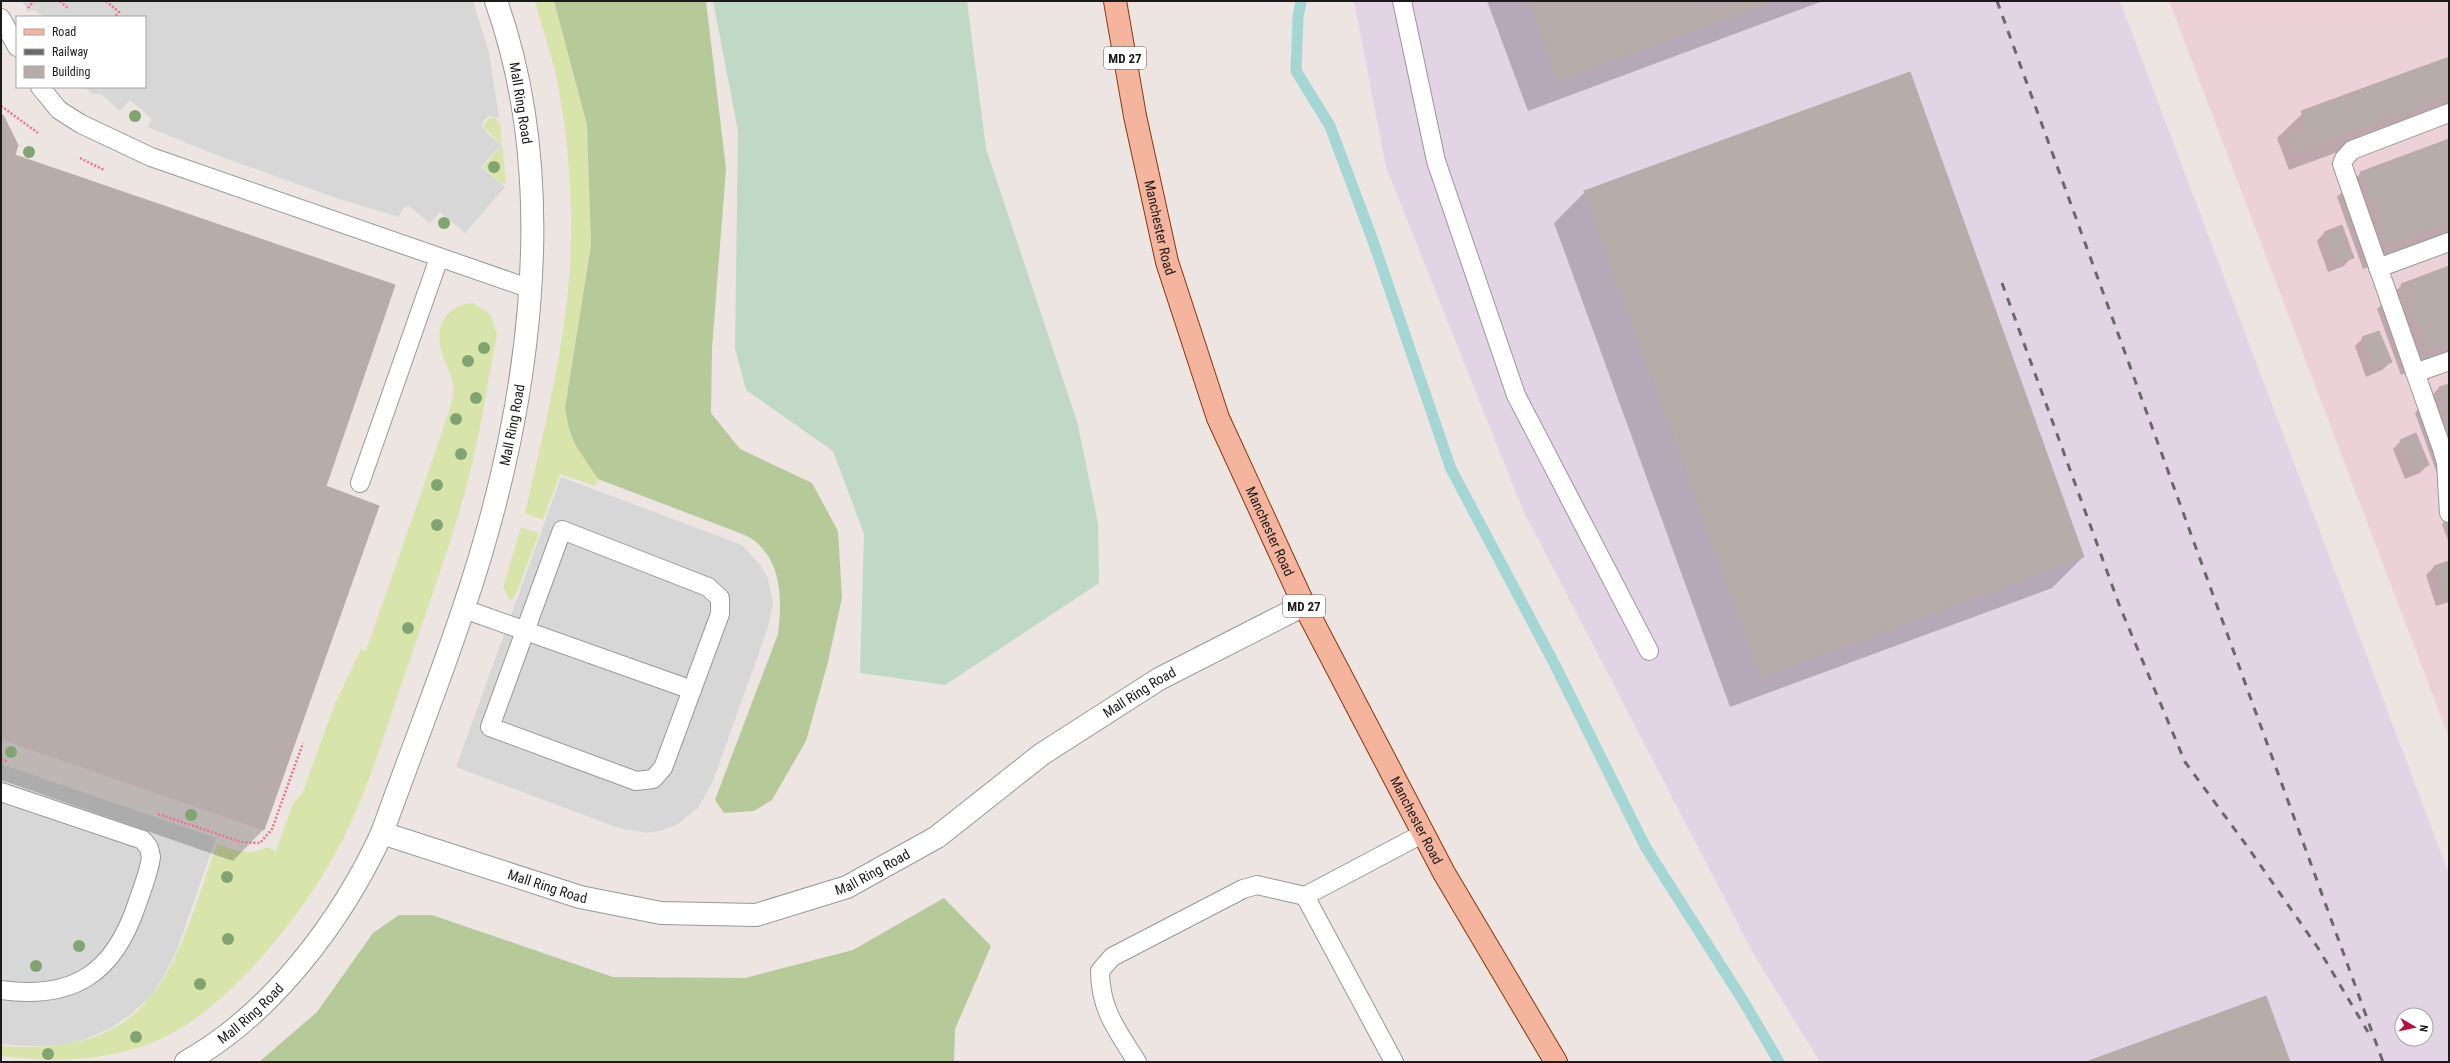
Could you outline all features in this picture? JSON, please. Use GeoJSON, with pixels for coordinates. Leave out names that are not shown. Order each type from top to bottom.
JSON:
{"type":"FeatureCollection","features":[{"type":"Feature","properties":{"kind":"main road","name":"Manchester Road"},"geometry":{"type":"LineString","coordinates":[[1115,1],[1135,116],[1167,262],[1218,418],[1304,606],[1444,873],[1554,1061]]}},
{"type":"Feature","properties":{"kind":"street","name":"Mall Ring Road"},"geometry":{"type":"LineString","coordinates":[[186,1062],[224,1038],[243,1022],[294,969],[350,893],[368,863],[382,832],[464,609],[488,529],[507,448],[521,368],[531,289],[531,170],[524,112],[513,55],[496,1]]}},
{"type":"Feature","properties":{"kind":"street","name":"Mall Ring Road"},"geometry":{"type":"LineString","coordinates":[[382,832],[580,897],[661,913],[756,915],[847,887],[937,837],[1042,754],[1159,679],[1304,606]]}},
{"type":"Feature","properties":{"kind":"lane"},"geometry":{"type":"LineString","coordinates":[[1402,1],[1436,161],[1516,395],[1649,652]]}},
{"type":"Feature","properties":{"kind":"lane"},"geometry":{"type":"LineString","coordinates":[[1,18],[16,45]]}},
{"type":"Feature","properties":{"kind":"lane"},"geometry":{"type":"LineString","coordinates":[[41,88],[59,110],[81,124],[151,157],[531,289]]}},
{"type":"Feature","properties":{"kind":"lane"},"geometry":{"type":"LineString","coordinates":[[2449,113],[2352,150],[2344,159],[2343,171],[2442,449],[2446,463],[2448,481],[2449,513]]}},
{"type":"Feature","properties":{"kind":"lane"},"geometry":{"type":"LineString","coordinates":[[2378,268],[2449,242]]}},
{"type":"Feature","properties":{"kind":"lane"},"geometry":{"type":"LineString","coordinates":[[360,483],[439,258]]}},
{"type":"Feature","properties":{"kind":"lane"},"geometry":{"type":"LineString","coordinates":[[2415,373],[2449,361]]}},
{"type":"Feature","properties":{"kind":"lane"},"geometry":{"type":"LineString","coordinates":[[562,530],[715,591],[720,598],[720,614],[663,768],[652,779],[645,782],[636,781],[490,727],[525,631],[562,530]]}},
{"type":"Feature","properties":{"kind":"lane"},"geometry":{"type":"LineString","coordinates":[[464,609],[692,690]]}},
{"type":"Feature","properties":{"kind":"lane"},"geometry":{"type":"LineString","coordinates":[[1,792],[143,840],[149,848],[151,857],[130,926],[113,954],[102,967],[89,977],[55,991],[36,993],[1,990]]}},
{"type":"Feature","properties":{"kind":"lane"},"geometry":{"type":"LineString","coordinates":[[1137,1062],[1107,1014],[1100,991],[1100,970],[1112,957],[1243,888],[1258,885],[1305,896],[1424,833]]}},
{"type":"Feature","properties":{"kind":"lane"},"geometry":{"type":"LineString","coordinates":[[1305,896],[1394,1062]]}},
{"type":"Feature","properties":{"kind":"path"},"geometry":{"type":"LineString","coordinates":[[60,1],[69,9]]}},
{"type":"Feature","properties":{"kind":"path"},"geometry":{"type":"LineString","coordinates":[[106,1],[119,12],[115,16]]}},
{"type":"Feature","properties":{"kind":"path"},"geometry":{"type":"LineString","coordinates":[[151,811],[241,842],[260,843],[272,829],[303,742]]}},
{"type":"Feature","properties":{"kind":"path"},"geometry":{"type":"LineString","coordinates":[[1,759],[16,765]]}},
{"type":"Feature","properties":{"kind":"shaded area"},"geometry":{"type":"Polygon","coordinates":[[[22,1],[473,1],[489,53],[499,118],[489,116],[483,121],[482,125],[485,131],[501,145],[481,167],[505,187],[465,233],[440,212],[430,223],[409,206],[403,208],[399,217],[336,198],[211,153],[148,127],[151,121],[150,117],[130,100],[120,111],[101,94],[93,94],[86,88],[146,88],[146,16],[43,16],[34,10],[28,12],[22,1]]]}},
{"type":"Feature","properties":{"kind":"shaded area"},"geometry":{"type":"Polygon","coordinates":[[[1354,1],[2120,1],[2449,874],[2449,1062],[1820,1062],[1753,953],[1523,510],[1386,167],[1354,1]]]}},
{"type":"Feature","properties":{"kind":"shaded area"},"geometry":{"type":"Polygon","coordinates":[[[2169,1],[2449,1],[2449,738],[2169,1]]]}},
{"type":"Feature","properties":{"kind":"shaded area"},"geometry":{"type":"Polygon","coordinates":[[[561,477],[742,545],[761,566],[768,579],[773,604],[767,630],[713,781],[698,808],[676,825],[663,830],[648,833],[619,828],[456,767],[561,477]]]}},
{"type":"Feature","properties":{"kind":"shaded area"},"geometry":{"type":"Polygon","coordinates":[[[1,764],[216,838],[177,950],[165,974],[151,996],[131,1014],[111,1028],[85,1039],[60,1045],[32,1046],[1,1044],[1,764]]]}},
{"type":"Feature","properties":{"kind":"green space"},"geometry":{"type":"Polygon","coordinates":[[[535,1],[554,1],[587,125],[591,245],[565,408],[576,446],[598,479],[595,486],[560,474],[543,520],[525,513],[549,407],[564,327],[571,246],[571,219],[569,165],[558,85],[535,1]]]}},
{"type":"Feature","properties":{"kind":"green space"},"geometry":{"type":"Polygon","coordinates":[[[554,1],[706,1],[726,169],[712,348],[711,413],[740,449],[812,483],[838,531],[842,598],[828,662],[806,741],[772,800],[754,811],[724,813],[715,800],[778,634],[780,596],[775,570],[770,559],[762,548],[745,535],[598,479],[576,446],[569,429],[565,408],[591,245],[587,125],[554,1]]]}},
{"type":"Feature","properties":{"kind":"green space"},"geometry":{"type":"Polygon","coordinates":[[[713,1],[967,1],[986,149],[1078,425],[1098,523],[1099,583],[945,685],[860,673],[864,534],[833,451],[746,390],[735,348],[738,131],[713,1]]]}},
{"type":"Feature","properties":{"kind":"green space"},"geometry":{"type":"Polygon","coordinates":[[[489,118],[495,118],[500,123],[506,184],[501,183],[483,167],[502,145],[484,127],[484,124],[489,118]]]}},
{"type":"Feature","properties":{"kind":"green space"},"geometry":{"type":"Polygon","coordinates":[[[474,303],[491,315],[497,334],[481,423],[469,476],[447,550],[376,758],[351,822],[327,869],[289,924],[243,977],[218,1001],[192,1021],[167,1036],[127,1051],[86,1058],[43,1059],[1,1056],[1,1046],[54,1046],[95,1037],[127,1020],[152,996],[171,965],[187,929],[217,844],[242,852],[254,852],[267,847],[276,851],[293,803],[302,794],[334,706],[361,649],[366,651],[448,415],[452,398],[453,383],[442,355],[439,341],[442,324],[450,312],[457,307],[474,303]]]}},
{"type":"Feature","properties":{"kind":"green space"},"geometry":{"type":"Polygon","coordinates":[[[521,527],[539,533],[515,597],[510,600],[503,588],[521,527]]]}},
{"type":"Feature","properties":{"kind":"green space"},"geometry":{"type":"Polygon","coordinates":[[[944,898],[991,946],[955,1029],[954,1062],[259,1062],[317,1012],[373,933],[399,915],[432,915],[613,977],[745,978],[853,950],[944,898]]]}},
{"type":"Feature","properties":{"kind":"building"},"geometry":{"type":"Polygon","coordinates":[[[1529,1],[1773,1],[1558,81],[1529,1]]]}},
{"type":"Feature","properties":{"kind":"building"},"geometry":{"type":"Polygon","coordinates":[[[2449,57],[2449,97],[2313,146],[2301,111],[2449,57]]]}},
{"type":"Feature","properties":{"kind":"building"},"geometry":{"type":"Polygon","coordinates":[[[1910,72],[2084,557],[1761,677],[1584,191],[1910,72]]]}},
{"type":"Feature","properties":{"kind":"building"},"geometry":{"type":"Polygon","coordinates":[[[3,115],[18,145],[15,155],[395,285],[326,486],[379,506],[264,830],[1,739],[1,116],[3,115]]]}},
{"type":"Feature","properties":{"kind":"building"},"geometry":{"type":"Polygon","coordinates":[[[2303,128],[2310,146],[2294,153],[2287,135],[2303,128]]]}},
{"type":"Feature","properties":{"kind":"building"},"geometry":{"type":"Polygon","coordinates":[[[2449,139],[2449,223],[2388,246],[2360,172],[2449,139]]]}},
{"type":"Feature","properties":{"kind":"building"},"geometry":{"type":"Polygon","coordinates":[[[2342,225],[2354,258],[2336,264],[2324,232],[2342,225]]]}},
{"type":"Feature","properties":{"kind":"building"},"geometry":{"type":"Polygon","coordinates":[[[2449,266],[2449,343],[2426,351],[2401,284],[2449,266]]]}},
{"type":"Feature","properties":{"kind":"building"},"geometry":{"type":"Polygon","coordinates":[[[2379,331],[2392,362],[2374,369],[2362,337],[2379,331]]]}},
{"type":"Feature","properties":{"kind":"building"},"geometry":{"type":"Polygon","coordinates":[[[2449,384],[2449,416],[2439,387],[2449,384]]]}},
{"type":"Feature","properties":{"kind":"building"},"geometry":{"type":"Polygon","coordinates":[[[2416,433],[2429,465],[2413,471],[2400,440],[2416,433]]]}},
{"type":"Feature","properties":{"kind":"building"},"geometry":{"type":"Polygon","coordinates":[[[2449,561],[2449,597],[2444,598],[2434,566],[2449,561]]]}},
{"type":"Feature","properties":{"kind":"building"},"geometry":{"type":"Polygon","coordinates":[[[2266,996],[2290,1062],[2086,1062],[2266,996]]]}},
{"type":"Feature","properties":{"kind":"waterway"},"geometry":{"type":"LineString","coordinates":[[1301,1],[1298,18],[1296,71],[1330,126],[1372,238],[1451,469],[1555,665],[1646,848],[1744,1002],[1779,1062]]}},
{"type":"Feature","properties":{"kind":"railway"},"geometry":{"type":"LineString","coordinates":[[1997,1],[2383,1062]]}},
{"type":"Feature","properties":{"kind":"railway"},"geometry":{"type":"LineString","coordinates":[[2002,283],[2120,607],[2185,762],[2247,846],[2318,948],[2368,1032]]}}]}
